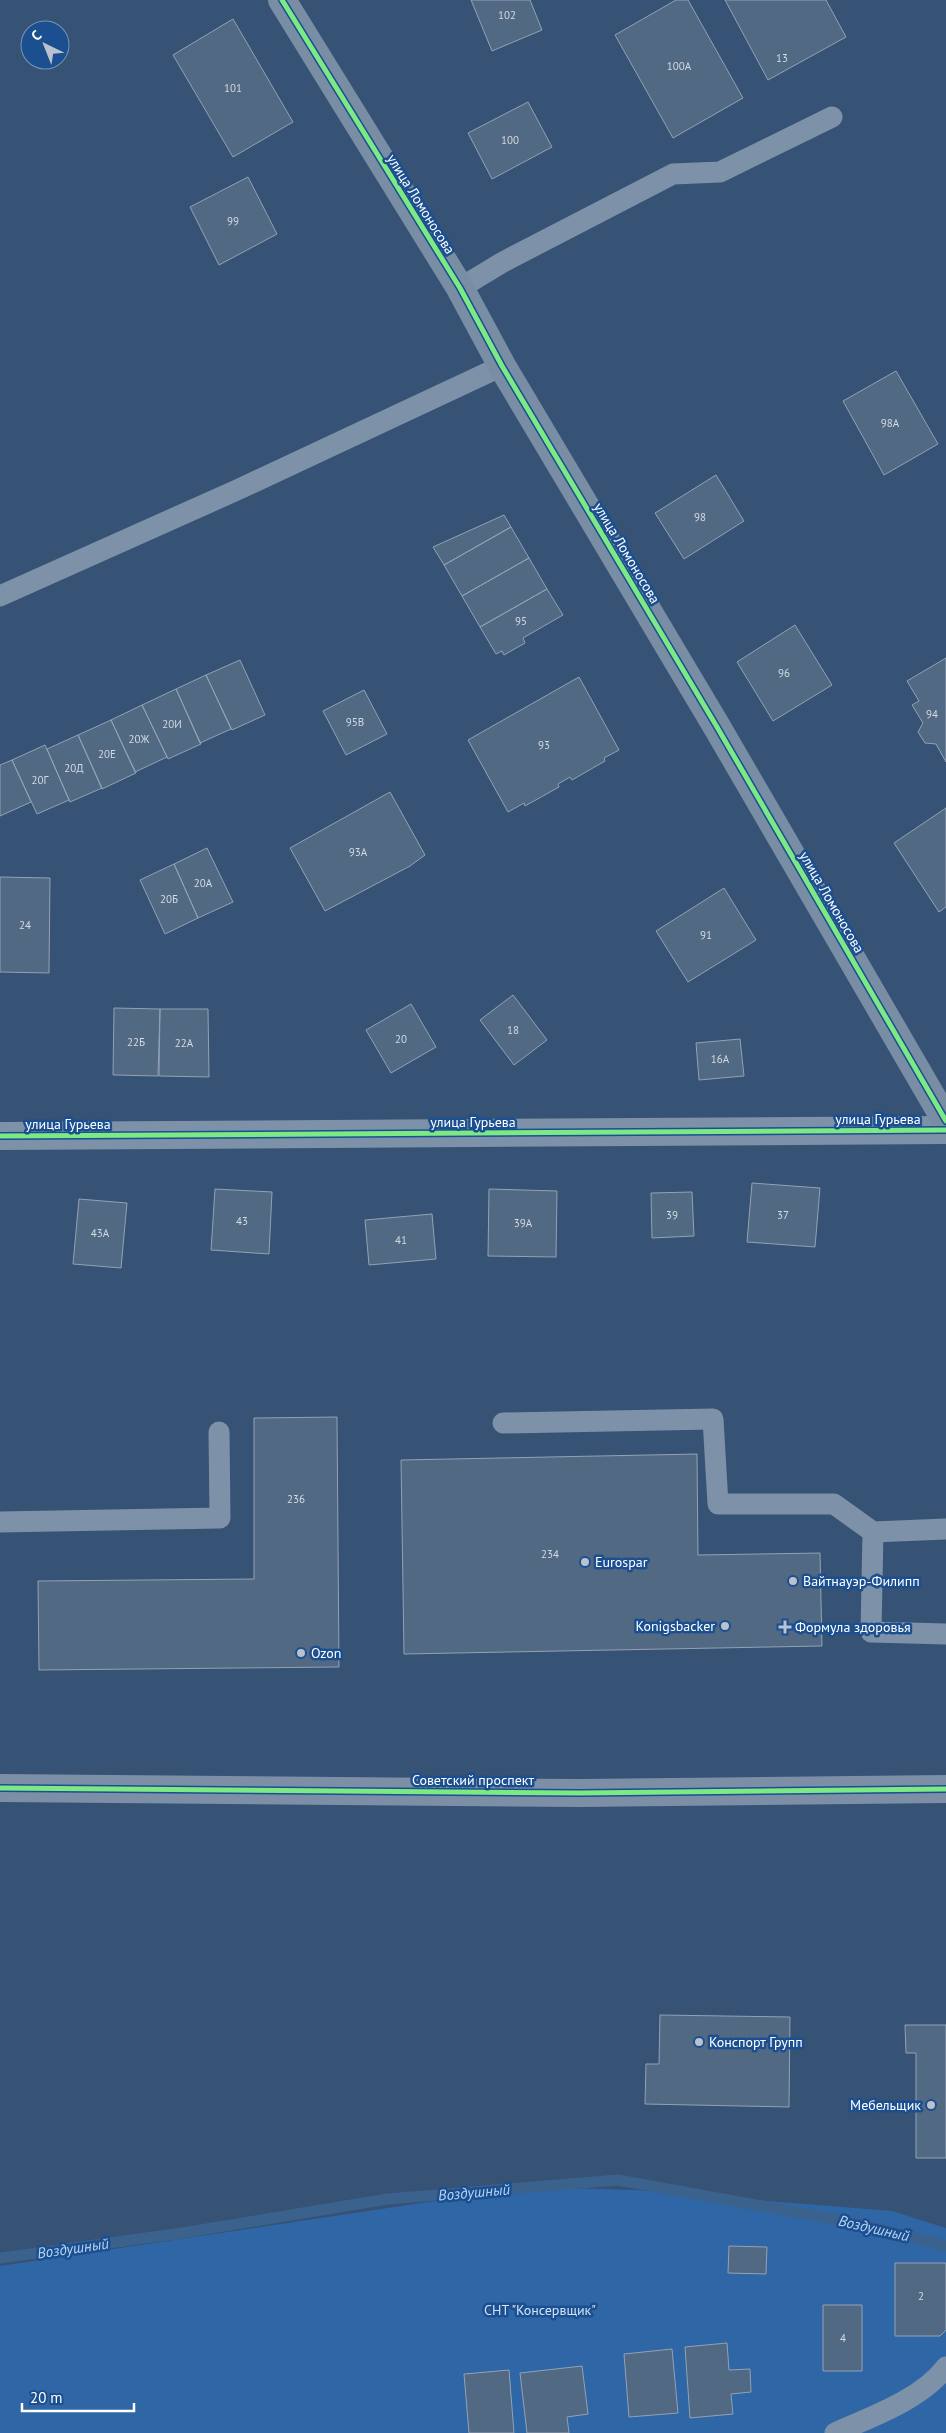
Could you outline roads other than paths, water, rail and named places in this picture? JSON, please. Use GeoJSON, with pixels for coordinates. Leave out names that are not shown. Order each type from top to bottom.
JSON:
{"type":"FeatureCollection","features":[{"type":"Feature","properties":{"kind":"main road","name":"Советский проспект"},"geometry":{"type":"LineString","coordinates":[[0,1788],[570,1792],[946,1789]]}},
{"type":"Feature","properties":{"kind":"street","name":"улица Ломоносова"},"geometry":{"type":"LineString","coordinates":[[282,0],[460,288],[502,366],[717,727],[946,1121]]}},
{"type":"Feature","properties":{"kind":"street","name":"улица Гурьева"},"geometry":{"type":"LineString","coordinates":[[0,1136],[946,1130]]}},
{"type":"Feature","properties":{"kind":"lane"},"geometry":{"type":"LineString","coordinates":[[460,288],[503,262],[673,174],[720,172],[832,117]]}},
{"type":"Feature","properties":{"kind":"lane"},"geometry":{"type":"LineString","coordinates":[[0,596],[237,490],[502,366]]}},
{"type":"Feature","properties":{"kind":"lane"},"geometry":{"type":"LineString","coordinates":[[503,1423],[713,1419],[718,1504],[834,1504],[873,1532],[946,1529]]}},
{"type":"Feature","properties":{"kind":"lane"},"geometry":{"type":"LineString","coordinates":[[0,1522],[220,1518],[219,1432]]}},
{"type":"Feature","properties":{"kind":"lane"},"geometry":{"type":"LineString","coordinates":[[873,1532],[871,1632],[946,1634]]}},
{"type":"Feature","properties":{"kind":"lane"},"geometry":{"type":"LineString","coordinates":[[836,2433],[892,2407],[936,2380],[946,2367]]}},
{"type":"Feature","properties":{"kind":"waterway","name":"Воздушный"},"geometry":{"type":"LineString","coordinates":[[0,2258],[182,2233],[387,2199],[618,2180],[856,2223],[946,2246]]}},
{"type":"Feature","properties":{"kind":"place","name":"Eurospar"},"geometry":{"type":"Point","coordinates":[585,1562]}},
{"type":"Feature","properties":{"kind":"place","name":"Вайтнауэр-Филипп"},"geometry":{"type":"Point","coordinates":[793,1581]}},
{"type":"Feature","properties":{"kind":"place","name":"Konigsbacker"},"geometry":{"type":"Point","coordinates":[725,1626]}},
{"type":"Feature","properties":{"kind":"place","name":"Формула здоровья"},"geometry":{"type":"Point","coordinates":[785,1627]}},
{"type":"Feature","properties":{"kind":"place","name":"Ozon"},"geometry":{"type":"Point","coordinates":[301,1653]}},
{"type":"Feature","properties":{"kind":"place","name":"Конспорт Групп"},"geometry":{"type":"Point","coordinates":[699,2042]}},
{"type":"Feature","properties":{"kind":"place","name":"Мебельщик"},"geometry":{"type":"Point","coordinates":[931,2105]}},
{"type":"Feature","properties":{"kind":"park label","name":"СНТ \"Консервщик\""},"geometry":{"type":"Point","coordinates":[540,2310]}}]}
